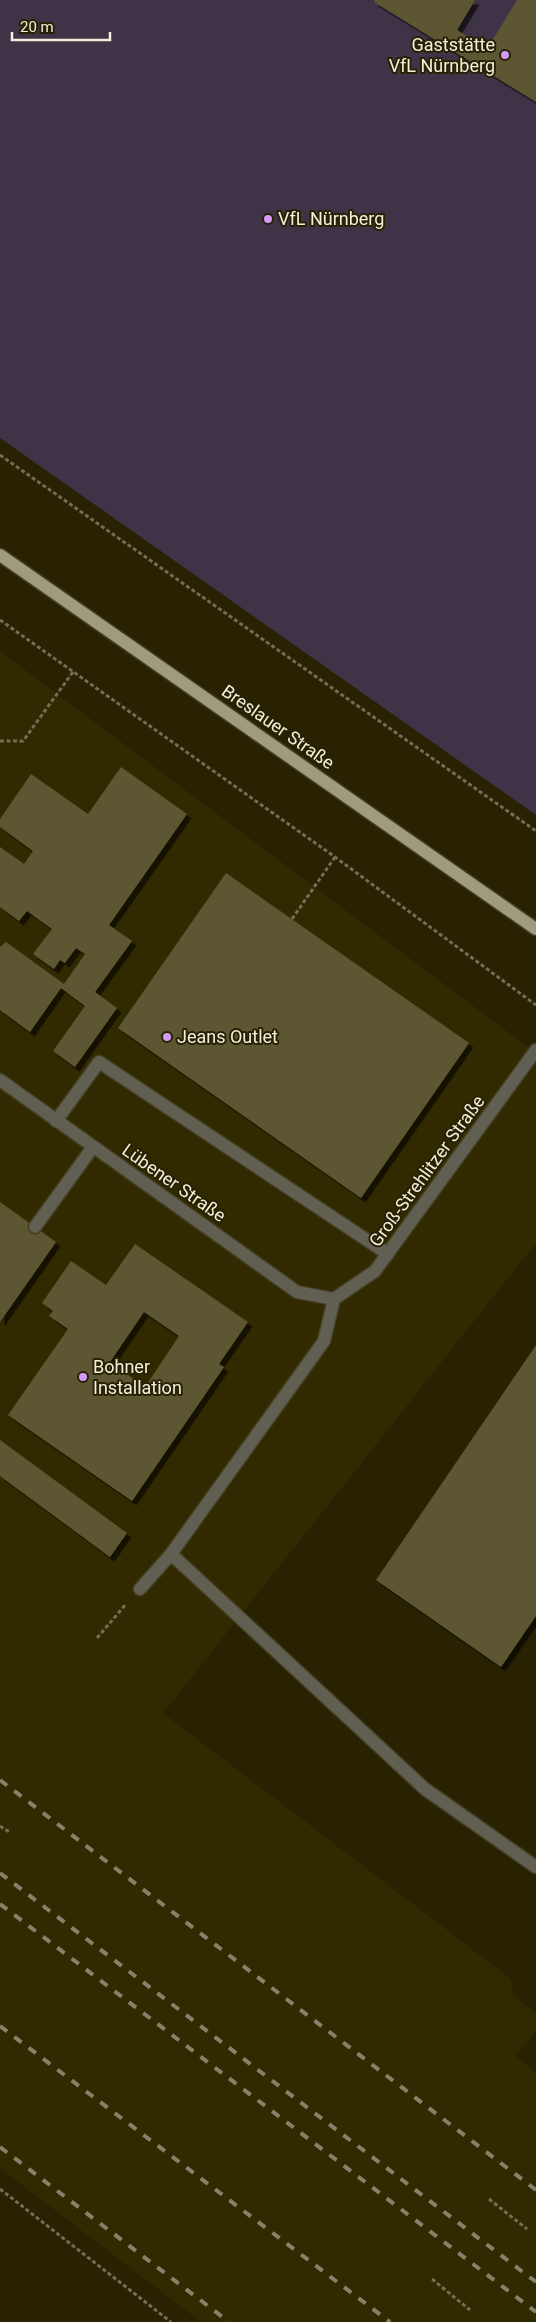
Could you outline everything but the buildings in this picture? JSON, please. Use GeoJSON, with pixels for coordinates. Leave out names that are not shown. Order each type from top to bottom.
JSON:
{"type":"FeatureCollection","features":[{"type":"Feature","properties":{"kind":"main road","name":"Breslauer Straße"},"geometry":{"type":"LineString","coordinates":[[0,555],[536,929]]}},
{"type":"Feature","properties":{"kind":"street","name":"Groß-Strehlitzer Straße"},"geometry":{"type":"LineString","coordinates":[[334,1299],[376,1271],[536,1050]]}},
{"type":"Feature","properties":{"kind":"street"},"geometry":{"type":"LineString","coordinates":[[56,1121],[99,1062],[388,1254]]}},
{"type":"Feature","properties":{"kind":"street","name":"Lübener Straße"},"geometry":{"type":"LineString","coordinates":[[0,1080],[297,1292],[334,1299]]}},
{"type":"Feature","properties":{"kind":"street"},"geometry":{"type":"LineString","coordinates":[[35,1227],[93,1147]]}},
{"type":"Feature","properties":{"kind":"street"},"geometry":{"type":"LineString","coordinates":[[140,1589],[171,1554],[324,1341],[334,1299]]}},
{"type":"Feature","properties":{"kind":"street"},"geometry":{"type":"LineString","coordinates":[[171,1554],[424,1789],[536,1867]]}},
{"type":"Feature","properties":{"kind":"path"},"geometry":{"type":"LineString","coordinates":[[0,455],[536,832]]}},
{"type":"Feature","properties":{"kind":"path"},"geometry":{"type":"LineString","coordinates":[[0,620],[335,857],[536,1005]]}},
{"type":"Feature","properties":{"kind":"path"},"geometry":{"type":"LineString","coordinates":[[0,741],[23,741],[73,672]]}},
{"type":"Feature","properties":{"kind":"path"},"geometry":{"type":"LineString","coordinates":[[292,919],[335,857]]}},
{"type":"Feature","properties":{"kind":"path"},"geometry":{"type":"LineString","coordinates":[[97,1638],[140,1589]]}},
{"type":"Feature","properties":{"kind":"path"},"geometry":{"type":"LineString","coordinates":[[0,1826],[11,1834]]}},
{"type":"Feature","properties":{"kind":"path"},"geometry":{"type":"LineString","coordinates":[[0,2189],[171,2322]]}},
{"type":"Feature","properties":{"kind":"path"},"geometry":{"type":"LineString","coordinates":[[489,2199],[528,2230]]}},
{"type":"Feature","properties":{"kind":"path"},"geometry":{"type":"LineString","coordinates":[[432,2279],[470,2310]]}},
{"type":"Feature","properties":{"kind":"shaded area","name":"VfL Nürnberg"},"geometry":{"type":"Polygon","coordinates":[[[0,0],[536,0],[536,815],[0,438],[0,0]]]}},
{"type":"Feature","properties":{"kind":"shaded area"},"geometry":{"type":"Polygon","coordinates":[[[0,651],[536,1053],[536,1243],[163,1713],[511,1979],[513,1995],[536,2014],[536,2031],[515,2056],[536,2073],[536,2322],[201,2322],[0,2168],[0,651]]]}},
{"type":"Feature","properties":{"kind":"railway"},"geometry":{"type":"LineString","coordinates":[[0,1780],[536,2190]]}},
{"type":"Feature","properties":{"kind":"railway"},"geometry":{"type":"LineString","coordinates":[[0,1873],[536,2282]]}},
{"type":"Feature","properties":{"kind":"railway"},"geometry":{"type":"LineString","coordinates":[[0,1904],[536,2312]]}},
{"type":"Feature","properties":{"kind":"railway"},"geometry":{"type":"LineString","coordinates":[[0,2026],[390,2322]]}},
{"type":"Feature","properties":{"kind":"railway"},"geometry":{"type":"LineString","coordinates":[[0,2147],[229,2322]]}},
{"type":"Feature","properties":{"kind":"place","name":"Gaststätte VfL Nürnberg"},"geometry":{"type":"Point","coordinates":[505,55]}},
{"type":"Feature","properties":{"kind":"place","name":"VfL Nürnberg"},"geometry":{"type":"Point","coordinates":[268,219]}},
{"type":"Feature","properties":{"kind":"place","name":"Jeans Outlet"},"geometry":{"type":"Point","coordinates":[167,1037]}},
{"type":"Feature","properties":{"kind":"place","name":"Bohner Installation"},"geometry":{"type":"Point","coordinates":[83,1377]}}]}
